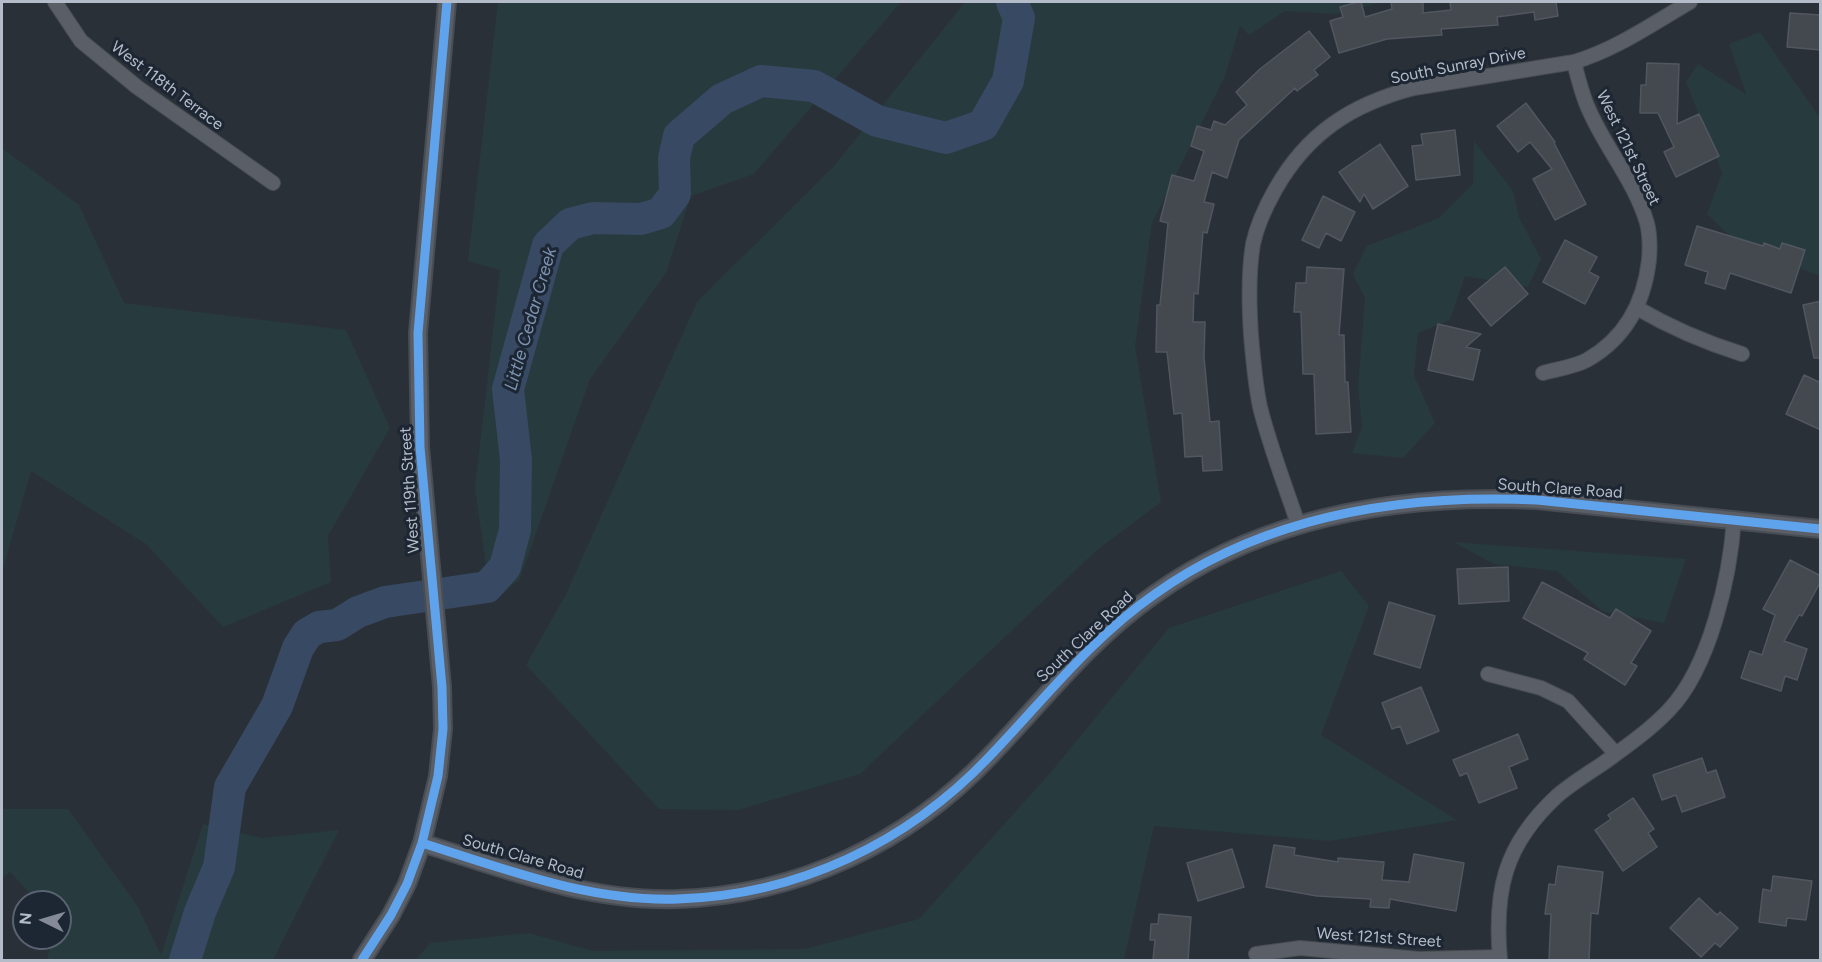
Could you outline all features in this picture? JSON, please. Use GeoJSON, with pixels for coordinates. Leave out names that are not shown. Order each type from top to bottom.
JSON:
{"type":"FeatureCollection","features":[{"type":"Feature","properties":{"kind":"street","name":"West 118th Terrace"},"geometry":{"type":"LineString","coordinates":[[55,2],[81,41],[137,87],[273,183]]}},
{"type":"Feature","properties":{"kind":"street","name":"West 119th Street"},"geometry":{"type":"LineString","coordinates":[[362,960],[386,924],[407,884],[422,843],[438,776],[443,729],[442,687],[420,447],[418,333],[447,2]]}},
{"type":"Feature","properties":{"kind":"street","name":"South Sunray Drive"},"geometry":{"type":"LineString","coordinates":[[1298,524],[1260,407],[1253,362],[1250,312],[1253,243],[1265,209],[1283,176],[1306,146],[1328,126],[1364,105],[1414,88],[1574,62],[1617,46],[1690,2]]}},
{"type":"Feature","properties":{"kind":"street","name":"West 121st Street"},"geometry":{"type":"LineString","coordinates":[[1543,373],[1585,361],[1606,347],[1621,332],[1637,308],[1646,282],[1650,251],[1648,225],[1636,196],[1588,110],[1574,62]]}},
{"type":"Feature","properties":{"kind":"street"},"geometry":{"type":"LineString","coordinates":[[1637,308],[1667,326],[1742,354]]}},
{"type":"Feature","properties":{"kind":"street","name":"South Clare Road"},"geometry":{"type":"LineString","coordinates":[[422,843],[552,884],[593,893],[629,897],[675,899],[752,891],[827,869],[898,833],[960,786],[991,756],[1075,663],[1151,596],[1182,576],[1217,558],[1252,541],[1298,524],[1421,501],[1465,498],[1537,500],[1821,529]]}},
{"type":"Feature","properties":{"kind":"street","name":"West 121st Street"},"geometry":{"type":"LineString","coordinates":[[1256,954],[1300,948],[1419,959],[1500,959],[1497,912],[1502,885],[1512,855],[1530,824],[1558,795],[1644,734],[1670,709],[1689,683],[1710,640],[1732,547],[1734,519]]}},
{"type":"Feature","properties":{"kind":"street"},"geometry":{"type":"LineString","coordinates":[[1488,674],[1541,688],[1568,701],[1616,754]]}},
{"type":"Feature","properties":{"kind":"green space"},"geometry":{"type":"Polygon","coordinates":[[[498,2],[901,2],[754,174],[691,196],[666,273],[590,379],[520,579],[491,603],[475,488],[500,270],[468,261],[498,2]]]}},
{"type":"Feature","properties":{"kind":"green space"},"geometry":{"type":"Polygon","coordinates":[[[965,2],[1384,2],[1336,14],[1285,11],[1249,35],[1240,26],[1225,76],[1152,223],[1135,346],[1161,502],[1097,550],[860,774],[738,810],[659,809],[526,665],[566,594],[697,302],[834,166],[965,2]]]}},
{"type":"Feature","properties":{"kind":"green space"},"geometry":{"type":"Polygon","coordinates":[[[1760,32],[1820,118],[1820,276],[1738,244],[1707,214],[1722,173],[1686,82],[1698,64],[1746,94],[1729,44],[1760,32]]]}},
{"type":"Feature","properties":{"kind":"green space"},"geometry":{"type":"Polygon","coordinates":[[[1474,141],[1513,191],[1519,217],[1541,259],[1528,287],[1465,276],[1450,320],[1418,333],[1414,375],[1435,423],[1403,458],[1352,453],[1362,427],[1358,387],[1365,298],[1353,274],[1367,246],[1439,218],[1473,184],[1474,141]]]}},
{"type":"Feature","properties":{"kind":"green space"},"geometry":{"type":"Polygon","coordinates":[[[2,148],[79,205],[124,303],[346,330],[390,428],[328,536],[331,582],[223,627],[146,544],[31,471],[2,572],[2,148]]]}},
{"type":"Feature","properties":{"kind":"green space"},"geometry":{"type":"Polygon","coordinates":[[[1453,542],[1686,559],[1664,623],[1602,611],[1557,571],[1494,564],[1453,542]]]}},
{"type":"Feature","properties":{"kind":"green space"},"geometry":{"type":"Polygon","coordinates":[[[1341,571],[1369,606],[1321,735],[1457,820],[1330,841],[1154,826],[1124,960],[416,960],[430,943],[529,933],[593,951],[805,949],[919,919],[1051,772],[1169,628],[1341,571]]]}},
{"type":"Feature","properties":{"kind":"green space"},"geometry":{"type":"Polygon","coordinates":[[[2,809],[68,809],[138,907],[161,955],[203,824],[262,838],[339,830],[273,960],[47,960],[49,950],[72,950],[72,890],[27,890],[10,872],[2,878],[2,809]]]}},
{"type":"Feature","properties":{"kind":"building"},"geometry":{"type":"Polygon","coordinates":[[[1361,2],[1365,17],[1392,9],[1391,2],[1423,2],[1423,13],[1451,10],[1450,2],[1556,2],[1558,16],[1535,20],[1534,12],[1497,17],[1498,25],[1441,29],[1442,35],[1387,39],[1339,53],[1330,21],[1343,17],[1340,7],[1361,2]]]}},
{"type":"Feature","properties":{"kind":"building"},"geometry":{"type":"Polygon","coordinates":[[[1790,13],[1821,15],[1821,50],[1787,47],[1790,13]]]}},
{"type":"Feature","properties":{"kind":"building"},"geometry":{"type":"Polygon","coordinates":[[[1309,31],[1330,57],[1314,70],[1318,75],[1297,91],[1295,88],[1239,140],[1227,178],[1212,172],[1204,202],[1214,204],[1207,233],[1203,232],[1198,294],[1194,293],[1193,322],[1205,322],[1204,357],[1210,422],[1219,421],[1222,470],[1203,471],[1202,456],[1185,457],[1182,413],[1174,414],[1167,352],[1156,352],[1157,305],[1160,305],[1168,223],[1160,221],[1172,175],[1194,181],[1204,151],[1191,146],[1197,126],[1211,130],[1214,121],[1225,125],[1247,105],[1236,92],[1260,69],[1309,31]]]}},
{"type":"Feature","properties":{"kind":"building"},"geometry":{"type":"Polygon","coordinates":[[[1647,63],[1679,64],[1677,124],[1699,114],[1719,156],[1676,177],[1664,152],[1674,147],[1658,113],[1640,113],[1641,85],[1646,85],[1647,63]]]}},
{"type":"Feature","properties":{"kind":"building"},"geometry":{"type":"Polygon","coordinates":[[[1526,103],[1555,142],[1586,204],[1555,220],[1533,179],[1552,169],[1530,142],[1518,152],[1497,126],[1526,103]]]}},
{"type":"Feature","properties":{"kind":"building"},"geometry":{"type":"Polygon","coordinates":[[[1455,130],[1460,175],[1416,180],[1412,146],[1423,145],[1421,134],[1455,130]]]}},
{"type":"Feature","properties":{"kind":"building"},"geometry":{"type":"Polygon","coordinates":[[[1380,144],[1408,186],[1373,209],[1364,194],[1360,202],[1339,172],[1380,144]]]}},
{"type":"Feature","properties":{"kind":"building"},"geometry":{"type":"Polygon","coordinates":[[[1323,196],[1355,212],[1341,241],[1326,233],[1319,248],[1302,240],[1323,196]]]}},
{"type":"Feature","properties":{"kind":"building"},"geometry":{"type":"Polygon","coordinates":[[[1697,226],[1763,246],[1764,243],[1780,249],[1782,243],[1805,250],[1791,293],[1730,273],[1725,289],[1705,283],[1708,272],[1685,265],[1697,226]]]}},
{"type":"Feature","properties":{"kind":"building"},"geometry":{"type":"Polygon","coordinates":[[[1565,240],[1597,257],[1589,272],[1599,277],[1585,304],[1543,282],[1565,240]]]}},
{"type":"Feature","properties":{"kind":"building"},"geometry":{"type":"Polygon","coordinates":[[[1307,267],[1344,269],[1339,335],[1344,335],[1345,382],[1348,382],[1351,432],[1316,434],[1314,374],[1303,374],[1301,312],[1294,312],[1296,283],[1306,283],[1307,267]]]}},
{"type":"Feature","properties":{"kind":"building"},"geometry":{"type":"Polygon","coordinates":[[[1505,267],[1528,294],[1491,326],[1468,298],[1505,267]]]}},
{"type":"Feature","properties":{"kind":"building"},"geometry":{"type":"Polygon","coordinates":[[[1821,301],[1821,358],[1814,358],[1803,305],[1821,301]]]}},
{"type":"Feature","properties":{"kind":"building"},"geometry":{"type":"Polygon","coordinates":[[[1438,324],[1481,334],[1466,347],[1480,350],[1473,380],[1428,370],[1438,324]]]}},
{"type":"Feature","properties":{"kind":"building"},"geometry":{"type":"Polygon","coordinates":[[[1804,375],[1821,383],[1821,430],[1786,414],[1804,375]]]}},
{"type":"Feature","properties":{"kind":"building"},"geometry":{"type":"Polygon","coordinates":[[[1790,560],[1821,576],[1821,581],[1802,616],[1799,615],[1784,641],[1807,649],[1797,680],[1785,676],[1781,691],[1741,678],[1750,651],[1762,655],[1775,615],[1763,609],[1790,560]]]}},
{"type":"Feature","properties":{"kind":"building"},"geometry":{"type":"Polygon","coordinates":[[[1508,567],[1509,601],[1459,604],[1457,569],[1508,567]]]}},
{"type":"Feature","properties":{"kind":"building"},"geometry":{"type":"Polygon","coordinates":[[[1542,582],[1610,618],[1616,609],[1651,631],[1631,663],[1637,666],[1625,685],[1584,659],[1588,653],[1523,618],[1542,582]]]}},
{"type":"Feature","properties":{"kind":"building"},"geometry":{"type":"Polygon","coordinates":[[[1389,602],[1435,616],[1420,668],[1374,654],[1389,602]]]}},
{"type":"Feature","properties":{"kind":"building"},"geometry":{"type":"Polygon","coordinates":[[[1421,687],[1439,731],[1407,744],[1400,726],[1392,729],[1382,703],[1421,687]]]}},
{"type":"Feature","properties":{"kind":"building"},"geometry":{"type":"Polygon","coordinates":[[[1518,734],[1528,759],[1509,767],[1517,788],[1479,803],[1467,773],[1460,776],[1453,760],[1518,734]]]}},
{"type":"Feature","properties":{"kind":"building"},"geometry":{"type":"Polygon","coordinates":[[[1702,758],[1707,773],[1716,770],[1725,797],[1682,812],[1676,795],[1662,800],[1653,775],[1702,758]]]}},
{"type":"Feature","properties":{"kind":"building"},"geometry":{"type":"Polygon","coordinates":[[[1633,798],[1654,829],[1648,833],[1657,847],[1623,871],[1595,830],[1611,819],[1608,815],[1633,798]]]}},
{"type":"Feature","properties":{"kind":"building"},"geometry":{"type":"Polygon","coordinates":[[[1274,845],[1295,848],[1294,855],[1338,862],[1338,858],[1384,862],[1382,880],[1409,882],[1414,854],[1464,863],[1456,911],[1390,899],[1389,908],[1370,907],[1371,899],[1317,896],[1266,887],[1274,845]]]}},
{"type":"Feature","properties":{"kind":"building"},"geometry":{"type":"Polygon","coordinates":[[[1232,849],[1244,887],[1198,901],[1187,863],[1232,849]]]}},
{"type":"Feature","properties":{"kind":"building"},"geometry":{"type":"Polygon","coordinates":[[[1558,866],[1603,872],[1598,914],[1591,913],[1589,960],[1549,960],[1551,914],[1545,914],[1549,884],[1555,885],[1558,866]]]}},
{"type":"Feature","properties":{"kind":"building"},"geometry":{"type":"Polygon","coordinates":[[[1773,876],[1812,881],[1806,920],[1787,918],[1786,926],[1759,922],[1763,889],[1771,891],[1773,876]]]}},
{"type":"Feature","properties":{"kind":"building"},"geometry":{"type":"Polygon","coordinates":[[[1699,898],[1717,915],[1720,912],[1738,928],[1720,947],[1715,943],[1701,957],[1670,928],[1699,898]]]}},
{"type":"Feature","properties":{"kind":"building"},"geometry":{"type":"Polygon","coordinates":[[[1159,914],[1191,917],[1188,960],[1153,960],[1155,940],[1150,940],[1151,924],[1158,924],[1159,914]]]}},
{"type":"Feature","properties":{"kind":"waterway","name":"Little Cedar Creek"},"geometry":{"type":"LineString","coordinates":[[185,960],[200,912],[219,867],[230,787],[277,706],[298,648],[307,634],[319,627],[337,625],[358,612],[385,602],[487,587],[505,567],[515,530],[516,460],[508,389],[548,245],[570,224],[593,218],[641,219],[661,213],[675,194],[674,158],[679,136],[722,99],[761,81],[814,86],[877,121],[946,138],[983,125],[1008,81],[1019,18],[1012,2]]}},
{"type":"Feature","properties":{"kind":"cycle path"},"geometry":{"type":"LineString","coordinates":[[362,960],[391,915],[407,884],[422,843],[438,776],[443,729],[442,687],[420,447],[418,333],[447,2]]}},
{"type":"Feature","properties":{"kind":"cycle path"},"geometry":{"type":"LineString","coordinates":[[422,843],[548,882],[645,899],[722,895],[766,887],[808,875],[848,859],[886,839],[923,815],[957,788],[1088,651],[1131,612],[1155,594],[1198,567],[1243,545],[1290,528],[1338,515],[1387,506],[1437,501],[1537,500],[1820,529]]}}]}
